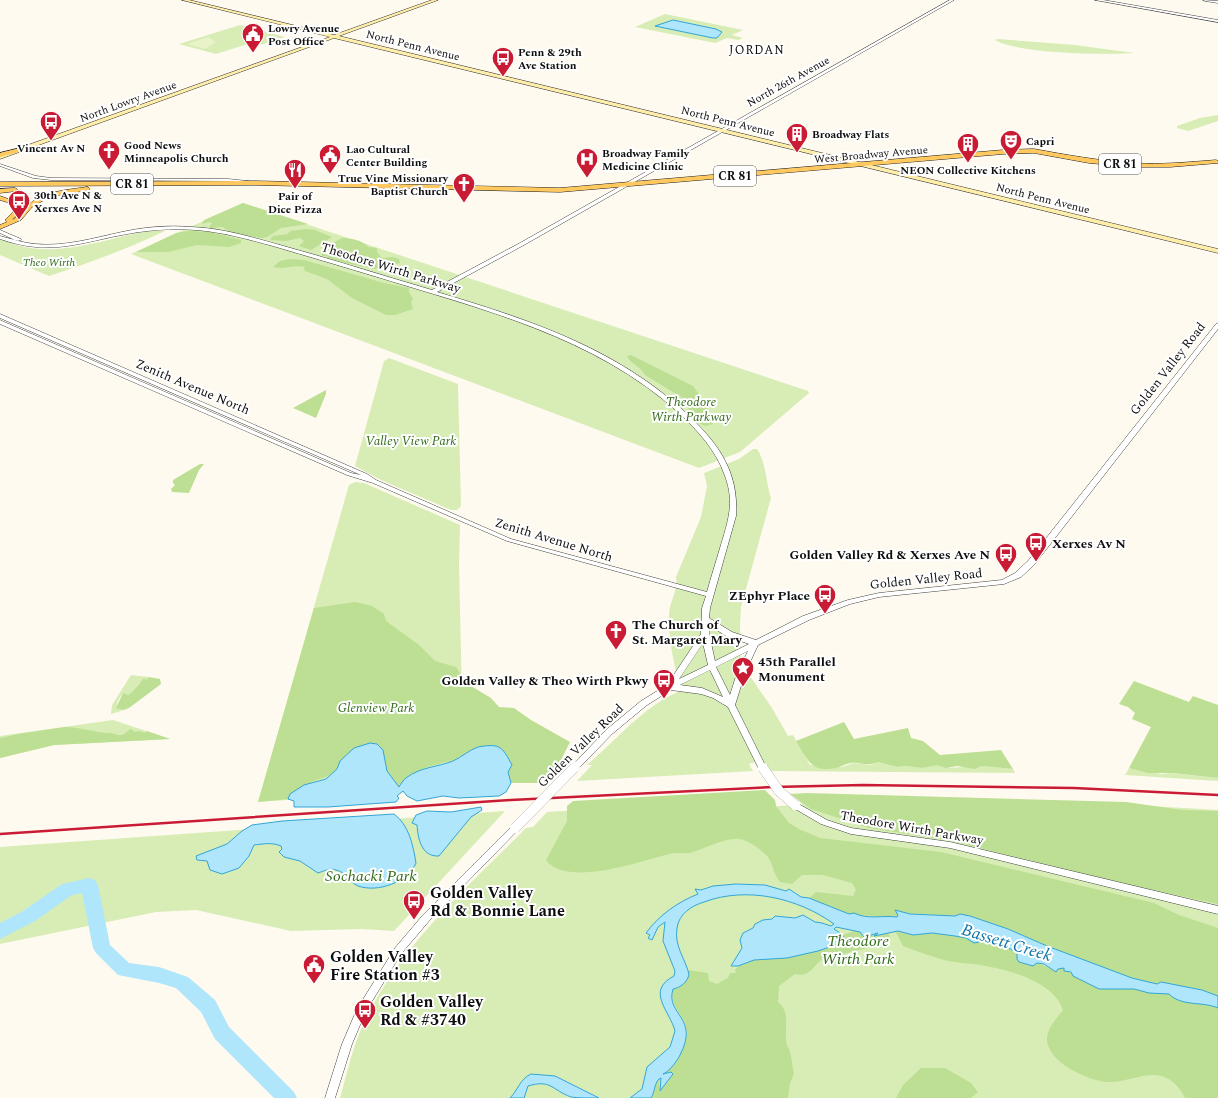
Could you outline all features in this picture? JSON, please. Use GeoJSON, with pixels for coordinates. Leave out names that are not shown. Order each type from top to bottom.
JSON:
{"type":"FeatureCollection","features":[{"type":"Feature","properties":{"kind":"main road","name":"North Penn Avenue"},"geometry":{"type":"LineString","coordinates":[[184,0],[1218,251]]}},
{"type":"Feature","properties":{"kind":"main road","name":"North Penn Avenue"},"geometry":{"type":"LineString","coordinates":[[190,0],[256,17]]}},
{"type":"Feature","properties":{"kind":"main road","name":"North Lowry Avenue"},"geometry":{"type":"LineString","coordinates":[[24,149],[436,0]]}},
{"type":"Feature","properties":{"kind":"main road"},"geometry":{"type":"LineString","coordinates":[[0,157],[24,149]]}},
{"type":"Feature","properties":{"kind":"main road","name":"West Broadway Avenue"},"geometry":{"type":"LineString","coordinates":[[0,184],[255,183],[550,190],[624,186],[1003,152],[1025,152],[1089,164],[1150,168],[1194,167],[1214,164],[1217,162]]}},
{"type":"Feature","properties":{"kind":"main road","name":"West Broadway Avenue"},"geometry":{"type":"LineString","coordinates":[[0,191],[254,186],[264,184]]}},
{"type":"Feature","properties":{"kind":"main road"},"geometry":{"type":"LineString","coordinates":[[0,227],[19,219],[32,204],[47,197],[63,192],[100,188]]}},
{"type":"Feature","properties":{"kind":"main road"},"geometry":{"type":"LineString","coordinates":[[0,198],[12,202],[17,210],[14,215],[0,223]]}},
{"type":"Feature","properties":{"kind":"street","name":"North 26th Avenue"},"geometry":{"type":"LineString","coordinates":[[435,293],[460,282],[467,275],[952,0]]}},
{"type":"Feature","properties":{"kind":"street"},"geometry":{"type":"LineString","coordinates":[[1097,0],[1218,21]]}},
{"type":"Feature","properties":{"kind":"street"},"geometry":{"type":"LineString","coordinates":[[1205,0],[1218,2]]}},
{"type":"Feature","properties":{"kind":"street","name":"West Broadway Avenue"},"geometry":{"type":"LineString","coordinates":[[0,165],[29,175],[51,179],[228,180],[255,183]]}},
{"type":"Feature","properties":{"kind":"street","name":"Theodore Wirth Parkway"},"geometry":{"type":"LineString","coordinates":[[0,237],[32,245],[65,246],[128,232],[154,229],[210,230],[321,259],[435,293],[546,330],[602,355],[650,384],[706,436],[724,462],[731,482],[734,502],[732,524],[710,595],[705,619],[705,634],[712,666],[762,767],[779,791],[795,805],[824,822],[851,831],[950,845],[1218,910]]}},
{"type":"Feature","properties":{"kind":"street","name":"Theodore Wirth Parkway"},"geometry":{"type":"LineString","coordinates":[[0,231],[32,245]]}},
{"type":"Feature","properties":{"kind":"street","name":"Zenith Avenue North"},"geometry":{"type":"LineString","coordinates":[[0,316],[365,475],[375,482],[509,540],[710,595]]}},
{"type":"Feature","properties":{"kind":"street","name":"Zenith Avenue North"},"geometry":{"type":"LineString","coordinates":[[0,322],[359,479],[375,482]]}},
{"type":"Feature","properties":{"kind":"street","name":"Golden Valley Road"},"geometry":{"type":"LineString","coordinates":[[330,1098],[346,1044],[362,1009],[398,950],[426,918],[626,716],[670,687],[755,643],[820,612],[855,600],[896,592],[990,584],[1004,582],[1018,575],[1031,563],[1218,325]]}},
{"type":"Feature","properties":{"kind":"street"},"geometry":{"type":"LineString","coordinates":[[152,389],[160,385]]}},
{"type":"Feature","properties":{"kind":"street"},"geometry":{"type":"LineString","coordinates":[[670,687],[690,688],[710,692],[731,705],[741,673],[755,643],[729,634],[705,619]]}},
{"type":"Feature","properties":{"kind":"street"},"geometry":{"type":"LineString","coordinates":[[670,687],[705,634]]}},
{"type":"Feature","properties":{"kind":"green space"},"geometry":{"type":"Polygon","coordinates":[[[665,14],[743,30],[732,35],[743,38],[738,40],[727,38],[715,43],[635,27],[665,14]]]}},
{"type":"Feature","properties":{"kind":"green space"},"geometry":{"type":"Polygon","coordinates":[[[240,25],[285,37],[260,45],[251,43],[216,54],[179,44],[240,25]]]}},
{"type":"Feature","properties":{"kind":"green space"},"geometry":{"type":"Polygon","coordinates":[[[208,37],[216,42],[205,49],[187,44],[208,37]]]}},
{"type":"Feature","properties":{"kind":"green space"},"geometry":{"type":"Polygon","coordinates":[[[995,40],[1075,45],[1134,53],[1104,54],[1042,51],[1007,45],[995,40]]]}},
{"type":"Feature","properties":{"kind":"green space"},"geometry":{"type":"Polygon","coordinates":[[[1218,115],[1218,121],[1188,131],[1177,128],[1177,126],[1200,118],[1218,115]]]}},
{"type":"Feature","properties":{"kind":"green space","name":"Theodore Wirth Parkway"},"geometry":{"type":"Polygon","coordinates":[[[243,203],[808,391],[809,393],[740,452],[699,468],[131,254],[243,203]]]}},
{"type":"Feature","properties":{"kind":"green space"},"geometry":{"type":"Polygon","coordinates":[[[243,203],[308,224],[281,228],[267,237],[262,238],[230,233],[223,227],[210,228],[209,227],[212,223],[210,222],[202,224],[204,220],[243,203]]]}},
{"type":"Feature","properties":{"kind":"green space"},"geometry":{"type":"Polygon","coordinates":[[[306,229],[315,230],[332,237],[311,250],[299,246],[304,241],[300,238],[286,241],[270,240],[273,236],[288,234],[290,231],[306,229]]]}},
{"type":"Feature","properties":{"kind":"green space","name":"Theo Wirth"},"geometry":{"type":"Polygon","coordinates":[[[149,231],[165,231],[108,255],[49,276],[0,255],[0,238],[17,245],[49,249],[83,246],[149,231]]]}},
{"type":"Feature","properties":{"kind":"green space"},"geometry":{"type":"Polygon","coordinates":[[[188,231],[210,232],[241,240],[241,243],[229,247],[197,245],[168,252],[136,252],[176,233],[188,231]]]}},
{"type":"Feature","properties":{"kind":"green space"},"geometry":{"type":"Polygon","coordinates":[[[342,238],[356,240],[368,247],[377,248],[377,252],[382,258],[393,257],[399,259],[400,263],[374,269],[327,259],[327,256],[322,256],[322,253],[332,251],[330,248],[334,246],[331,244],[342,238]]]}},
{"type":"Feature","properties":{"kind":"green space"},"geometry":{"type":"Polygon","coordinates":[[[290,259],[304,260],[384,283],[409,288],[409,292],[413,299],[411,302],[413,309],[395,315],[386,315],[352,298],[327,279],[305,271],[305,267],[273,267],[280,261],[290,259]]]}},
{"type":"Feature","properties":{"kind":"green space"},"geometry":{"type":"Polygon","coordinates":[[[631,355],[693,386],[706,404],[713,424],[705,426],[699,423],[698,417],[691,413],[681,397],[645,375],[631,362],[627,356],[631,355]]]}},
{"type":"Feature","properties":{"kind":"green space","name":"Valley View Park"},"geometry":{"type":"Polygon","coordinates":[[[389,358],[458,384],[461,506],[457,510],[451,510],[381,480],[355,466],[384,361],[389,358]]]}},
{"type":"Feature","properties":{"kind":"green space"},"geometry":{"type":"Polygon","coordinates":[[[326,390],[326,394],[316,418],[293,408],[326,390]]]}},
{"type":"Feature","properties":{"kind":"green space","name":"Theodore Wirth Parkway"},"geometry":{"type":"Polygon","coordinates":[[[753,449],[757,449],[760,454],[771,498],[741,607],[741,663],[772,708],[788,736],[793,735],[810,765],[842,767],[853,763],[871,765],[878,762],[897,767],[905,766],[922,768],[937,764],[947,768],[981,766],[1013,769],[1015,773],[771,771],[769,767],[757,767],[755,762],[749,764],[753,771],[577,781],[592,765],[587,765],[631,724],[654,706],[680,691],[671,644],[669,610],[677,582],[676,577],[701,517],[707,486],[704,473],[739,459],[753,449]]]}},
{"type":"Feature","properties":{"kind":"green space"},"geometry":{"type":"Polygon","coordinates":[[[200,464],[204,464],[199,470],[189,493],[172,492],[171,489],[175,485],[173,480],[200,464]]]}},
{"type":"Feature","properties":{"kind":"green space","name":"Glenview Park"},"geometry":{"type":"Polygon","coordinates":[[[355,482],[364,483],[460,525],[459,564],[464,788],[258,802],[349,485],[355,482]]]}},
{"type":"Feature","properties":{"kind":"green space"},"geometry":{"type":"Polygon","coordinates":[[[355,602],[372,606],[384,614],[386,621],[419,645],[435,661],[456,667],[466,683],[491,698],[499,707],[514,708],[531,720],[570,742],[558,766],[538,783],[511,783],[497,746],[490,746],[478,748],[454,760],[421,770],[407,778],[399,787],[387,771],[385,761],[340,761],[336,770],[331,775],[316,780],[290,794],[288,799],[258,802],[314,608],[355,602]]]}},
{"type":"Feature","properties":{"kind":"green space"},"geometry":{"type":"Polygon","coordinates":[[[131,675],[149,677],[148,679],[140,682],[128,695],[122,694],[117,703],[118,708],[124,710],[108,715],[111,714],[112,705],[131,675]]]}},
{"type":"Feature","properties":{"kind":"green space"},"geometry":{"type":"Polygon","coordinates":[[[149,677],[160,679],[161,684],[129,708],[124,710],[116,708],[123,693],[128,695],[144,678],[146,680],[149,677]]]}},
{"type":"Feature","properties":{"kind":"green space"},"geometry":{"type":"Polygon","coordinates":[[[1134,681],[1189,702],[1193,696],[1218,705],[1218,778],[1172,773],[1148,773],[1129,768],[1151,727],[1132,719],[1135,713],[1128,707],[1119,704],[1134,681]]]}},
{"type":"Feature","properties":{"kind":"green space"},"geometry":{"type":"Polygon","coordinates":[[[113,720],[170,739],[54,745],[0,758],[0,736],[113,720]]]}},
{"type":"Feature","properties":{"kind":"green space"},"geometry":{"type":"Polygon","coordinates":[[[844,722],[854,739],[908,728],[911,738],[923,741],[940,755],[1001,750],[1013,769],[981,766],[975,769],[957,766],[946,768],[937,765],[922,768],[905,766],[897,767],[878,762],[867,764],[850,763],[837,768],[827,769],[815,766],[807,759],[796,741],[844,722]]]}},
{"type":"Feature","properties":{"kind":"green space"},"geometry":{"type":"Polygon","coordinates":[[[65,727],[120,735],[132,729],[134,732],[139,731],[145,733],[147,731],[170,739],[54,745],[0,758],[0,738],[65,727]]]}},
{"type":"Feature","properties":{"kind":"green space"},"geometry":{"type":"Polygon","coordinates":[[[1129,768],[1162,774],[1171,773],[1218,778],[1218,781],[1125,775],[1129,768]]]}},
{"type":"Feature","properties":{"kind":"green space"},"geometry":{"type":"Polygon","coordinates":[[[765,790],[775,800],[776,806],[789,823],[820,838],[941,852],[1154,903],[1179,915],[1218,928],[1218,996],[1202,990],[1161,982],[1157,984],[1132,978],[1047,946],[1008,929],[965,915],[955,916],[904,913],[895,911],[898,915],[897,917],[849,915],[809,898],[816,892],[853,896],[856,890],[852,883],[823,875],[802,875],[792,884],[780,882],[768,857],[755,846],[740,839],[722,841],[690,853],[672,853],[623,866],[587,872],[570,872],[556,868],[546,860],[567,821],[567,806],[573,801],[765,790]]]}},
{"type":"Feature","properties":{"kind":"green space"},"geometry":{"type":"Polygon","coordinates":[[[807,793],[1126,802],[1182,810],[1218,811],[1218,904],[1121,883],[952,841],[869,828],[811,809],[790,794],[807,793]]]}},
{"type":"Feature","properties":{"kind":"green space","name":"Theodore Wirth Park"},"geometry":{"type":"Polygon","coordinates":[[[798,800],[1133,805],[1218,810],[1218,1098],[340,1098],[359,1034],[374,1003],[391,975],[432,923],[526,828],[533,827],[547,812],[775,801],[776,806],[803,805],[798,800]]]}},
{"type":"Feature","properties":{"kind":"green space","name":"Sochacki Park"},"geometry":{"type":"Polygon","coordinates":[[[505,811],[394,931],[361,929],[291,931],[196,910],[156,912],[0,944],[0,847],[505,811]]]}},
{"type":"Feature","properties":{"kind":"green space"},"geometry":{"type":"Polygon","coordinates":[[[854,931],[860,932],[864,937],[878,933],[881,935],[888,932],[891,940],[888,943],[823,959],[808,973],[800,975],[795,974],[779,986],[778,1002],[786,1014],[786,1042],[791,1055],[794,1074],[790,1083],[788,1098],[651,1098],[657,1081],[661,1078],[659,1083],[660,1090],[671,1077],[663,1074],[668,1071],[674,1063],[686,1040],[687,1035],[685,1023],[675,1007],[672,995],[673,989],[679,988],[688,979],[688,970],[708,973],[709,981],[717,984],[728,978],[730,973],[736,973],[735,970],[746,962],[796,955],[854,931]]]}},
{"type":"Feature","properties":{"kind":"green space"},"geometry":{"type":"Polygon","coordinates":[[[895,931],[913,935],[932,933],[966,938],[974,943],[982,940],[990,941],[998,943],[1056,972],[1058,969],[1064,967],[1064,971],[1122,989],[1134,989],[1149,993],[1169,993],[1179,1000],[1218,1008],[1218,1098],[1185,1098],[1177,1085],[1169,1079],[1159,1075],[1148,1075],[1106,1082],[1098,1081],[1079,1074],[1061,1062],[1049,1047],[1047,1035],[1053,1023],[1063,1010],[1058,1000],[1050,991],[1040,984],[1015,973],[976,964],[944,960],[903,946],[895,931]]]}},
{"type":"Feature","properties":{"kind":"green space"},"geometry":{"type":"Polygon","coordinates":[[[921,1068],[945,1068],[971,1083],[978,1092],[971,1098],[896,1098],[903,1085],[921,1068]]]}},
{"type":"Feature","properties":{"kind":"water"},"geometry":{"type":"Polygon","coordinates":[[[673,20],[716,29],[722,32],[717,38],[713,38],[655,26],[673,20]]]}},
{"type":"Feature","properties":{"kind":"water"},"geometry":{"type":"Polygon","coordinates":[[[370,743],[377,744],[383,750],[387,771],[399,787],[411,774],[423,769],[453,761],[478,747],[489,746],[499,747],[507,756],[512,765],[508,772],[511,783],[506,792],[499,796],[459,798],[443,796],[417,801],[407,796],[403,791],[397,796],[399,798],[396,802],[328,807],[294,807],[294,801],[288,799],[290,794],[304,785],[326,779],[337,769],[340,761],[354,748],[370,743]]]}},
{"type":"Feature","properties":{"kind":"water"},"geometry":{"type":"Polygon","coordinates":[[[481,807],[482,810],[471,817],[439,856],[428,853],[424,850],[418,835],[417,825],[412,823],[416,815],[427,811],[451,812],[481,807]]]}},
{"type":"Feature","properties":{"kind":"water"},"geometry":{"type":"Polygon","coordinates":[[[394,814],[403,824],[410,836],[416,863],[406,876],[383,887],[366,888],[358,886],[342,873],[334,869],[318,873],[300,861],[284,857],[279,852],[282,849],[281,846],[274,844],[254,845],[249,856],[239,868],[222,874],[210,870],[207,861],[197,860],[196,856],[227,844],[242,831],[252,825],[282,821],[394,814]]]}},
{"type":"Feature","properties":{"kind":"water"},"geometry":{"type":"Polygon","coordinates":[[[736,884],[765,885],[786,891],[789,889],[801,897],[809,898],[849,914],[854,913],[870,917],[897,917],[898,915],[895,910],[910,914],[955,916],[960,914],[970,916],[1008,929],[1047,946],[1132,978],[1157,984],[1161,982],[1202,990],[1218,996],[1218,1008],[1180,1001],[1169,994],[1149,993],[1134,989],[1099,989],[1073,976],[1071,972],[1064,971],[1064,968],[1058,969],[1056,972],[1044,964],[1037,963],[1033,966],[1019,962],[1017,959],[1017,953],[1004,945],[980,940],[979,942],[974,943],[966,938],[932,933],[913,935],[898,931],[874,936],[878,933],[864,937],[860,932],[836,927],[834,929],[840,933],[839,936],[844,937],[847,941],[818,951],[787,958],[754,960],[738,966],[731,966],[742,948],[740,940],[743,933],[753,928],[755,924],[763,920],[772,919],[775,916],[795,918],[803,915],[815,922],[831,926],[834,924],[805,907],[772,897],[737,895],[720,897],[690,908],[686,911],[678,923],[676,934],[678,946],[689,974],[687,980],[683,984],[673,989],[672,998],[674,1005],[684,1024],[686,1032],[685,1042],[679,1057],[671,1068],[663,1074],[671,1072],[673,1074],[660,1091],[661,1078],[659,1079],[656,1083],[651,1098],[630,1098],[642,1089],[647,1067],[670,1047],[675,1031],[660,995],[661,988],[674,976],[675,971],[663,941],[665,922],[658,927],[652,940],[648,938],[650,935],[646,933],[657,920],[669,910],[698,894],[695,889],[701,890],[713,886],[736,884]]]}},
{"type":"Feature","properties":{"kind":"water"},"geometry":{"type":"Polygon","coordinates":[[[531,1074],[555,1076],[599,1098],[571,1097],[551,1086],[536,1084],[528,1086],[524,1098],[510,1098],[524,1079],[531,1074]]]}},
{"type":"Feature","properties":{"kind":"waterway","name":"Bassett Creek"},"geometry":{"type":"LineString","coordinates":[[0,932],[29,916],[68,889],[89,885],[102,948],[124,970],[159,975],[182,982],[208,1006],[222,1033],[287,1098]]}},
{"type":"Feature","properties":{"kind":"railway"},"geometry":{"type":"LineString","coordinates":[[0,834],[511,800],[773,787],[863,785],[1074,788],[1218,795]]}},
{"type":"Feature","properties":{"kind":"place","name":"Lowry Avenue Post Office"},"geometry":{"type":"Point","coordinates":[253,54]}},
{"type":"Feature","properties":{"kind":"place","name":"Penn & 29th Ave Station"},"geometry":{"type":"Point","coordinates":[503,78]}},
{"type":"Feature","properties":{"kind":"place","name":"Vincent Av N"},"geometry":{"type":"Point","coordinates":[51,142]}},
{"type":"Feature","properties":{"kind":"place","name":"Broadway Flats"},"geometry":{"type":"Point","coordinates":[797,154]}},
{"type":"Feature","properties":{"kind":"place","name":"Capri"},"geometry":{"type":"Point","coordinates":[1011,160]}},
{"type":"Feature","properties":{"kind":"place","name":"NEON Collective Kitchens"},"geometry":{"type":"Point","coordinates":[968,164]}},
{"type":"Feature","properties":{"kind":"place","name":"Good News Minneapolis Church"},"geometry":{"type":"Point","coordinates":[109,170]}},
{"type":"Feature","properties":{"kind":"place","name":"Lao Cultural Center Building"},"geometry":{"type":"Point","coordinates":[330,174]}},
{"type":"Feature","properties":{"kind":"place","name":"Broadway Family Medicine Clinic"},"geometry":{"type":"Point","coordinates":[587,178]}},
{"type":"Feature","properties":{"kind":"place","name":"Pair of Dice Pizza"},"geometry":{"type":"Point","coordinates":[295,190]}},
{"type":"Feature","properties":{"kind":"place","name":"True Vine Missionary Baptist Church"},"geometry":{"type":"Point","coordinates":[464,204]}},
{"type":"Feature","properties":{"kind":"place","name":"30th Ave N & Xerxes Ave N"},"geometry":{"type":"Point","coordinates":[19,220]}},
{"type":"Feature","properties":{"kind":"place","name":"Xerxes Av N"},"geometry":{"type":"Point","coordinates":[1036,562]}},
{"type":"Feature","properties":{"kind":"place","name":"Golden Valley Rd & Xerxes Ave N"},"geometry":{"type":"Point","coordinates":[1006,574]}},
{"type":"Feature","properties":{"kind":"place","name":"ZEphyr Place"},"geometry":{"type":"Point","coordinates":[825,614]}},
{"type":"Feature","properties":{"kind":"place","name":"The Church of St. Margaret Mary"},"geometry":{"type":"Point","coordinates":[616,650]}},
{"type":"Feature","properties":{"kind":"place","name":"45th Parallel Monument"},"geometry":{"type":"Point","coordinates":[743,688]}},
{"type":"Feature","properties":{"kind":"place","name":"Golden Valley & Theo Wirth Pkwy"},"geometry":{"type":"Point","coordinates":[664,700]}},
{"type":"Feature","properties":{"kind":"place","name":"Golden Valley Rd & Bonnie Lane"},"geometry":{"type":"Point","coordinates":[414,920]}},
{"type":"Feature","properties":{"kind":"place","name":"Golden Valley Fire Station #3"},"geometry":{"type":"Point","coordinates":[314,984]}},
{"type":"Feature","properties":{"kind":"place","name":"Golden Valley Rd & #3740"},"geometry":{"type":"Point","coordinates":[365,1030]}},
{"type":"Feature","properties":{"kind":"district","name":"JORDAN"},"geometry":{"type":"Point","coordinates":[757,50]}}]}
